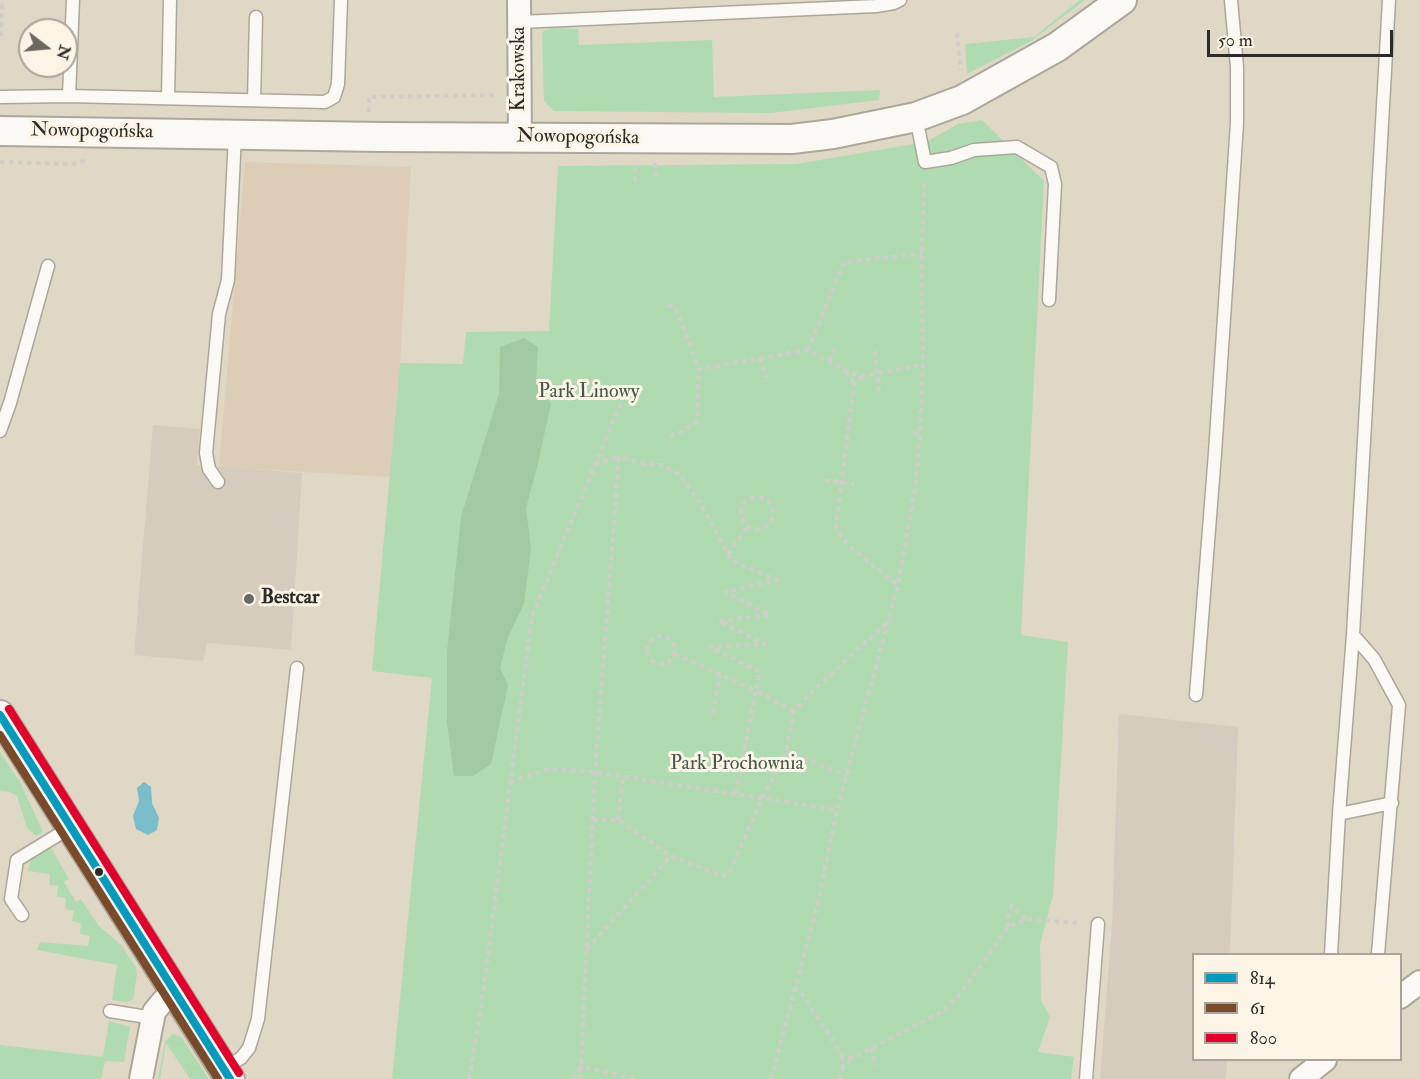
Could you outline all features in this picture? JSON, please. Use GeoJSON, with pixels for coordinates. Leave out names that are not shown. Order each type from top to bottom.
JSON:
{"type":"FeatureCollection","features":[{"type":"Feature","properties":{"kind":"street","name":"Nowopogońska"},"geometry":{"type":"LineString","coordinates":[[0,131],[381,137],[792,139],[833,134],[916,117],[962,100],[1057,47],[1122,0]]}},
{"type":"Feature","properties":{"kind":"street","name":"Krakowska"},"geometry":{"type":"LineString","coordinates":[[520,11],[520,138]]}},
{"type":"Feature","properties":{"kind":"street"},"geometry":{"type":"LineString","coordinates":[[0,715],[227,1074]]}},
{"type":"Feature","properties":{"kind":"street"},"geometry":{"type":"LineString","coordinates":[[1402,996],[1420,982]]}},
{"type":"Feature","properties":{"kind":"street"},"geometry":{"type":"LineString","coordinates":[[141,1079],[154,1012],[163,1001],[175,993]]}},
{"type":"Feature","properties":{"kind":"street"},"geometry":{"type":"LineString","coordinates":[[1301,1079],[1322,1061]]}},
{"type":"Feature","properties":{"kind":"lane"},"geometry":{"type":"LineString","coordinates":[[69,96],[73,0]]}},
{"type":"Feature","properties":{"kind":"lane"},"geometry":{"type":"LineString","coordinates":[[168,98],[170,0]]}},
{"type":"Feature","properties":{"kind":"lane"},"geometry":{"type":"LineString","coordinates":[[0,98],[69,96],[325,102],[334,97],[338,84],[340,0]]}},
{"type":"Feature","properties":{"kind":"lane"},"geometry":{"type":"LineString","coordinates":[[520,11],[876,6],[900,0]]}},
{"type":"Feature","properties":{"kind":"lane"},"geometry":{"type":"LineString","coordinates":[[1196,695],[1237,123],[1237,67],[1231,0]]}},
{"type":"Feature","properties":{"kind":"lane"},"geometry":{"type":"LineString","coordinates":[[1331,953],[1338,814],[1353,635],[1389,0]]}},
{"type":"Feature","properties":{"kind":"lane"},"geometry":{"type":"LineString","coordinates":[[254,100],[255,17]]}},
{"type":"Feature","properties":{"kind":"lane"},"geometry":{"type":"LineString","coordinates":[[916,117],[926,162],[951,158],[974,150],[1017,147],[1051,167],[1055,184],[1049,300]]}},
{"type":"Feature","properties":{"kind":"lane"},"geometry":{"type":"LineString","coordinates":[[218,482],[209,469],[206,453],[219,314],[228,280],[235,134]]}},
{"type":"Feature","properties":{"kind":"lane"},"geometry":{"type":"LineString","coordinates":[[0,431],[48,266]]}},
{"type":"Feature","properties":{"kind":"lane"},"geometry":{"type":"LineString","coordinates":[[1353,635],[1374,659],[1399,705],[1378,953]]}},
{"type":"Feature","properties":{"kind":"lane"},"geometry":{"type":"LineString","coordinates":[[227,1074],[249,1048],[258,1019],[297,668]]}},
{"type":"Feature","properties":{"kind":"lane"},"geometry":{"type":"LineString","coordinates":[[1338,814],[1392,803]]}},
{"type":"Feature","properties":{"kind":"lane"},"geometry":{"type":"LineString","coordinates":[[22,915],[11,898],[17,860],[71,827]]}},
{"type":"Feature","properties":{"kind":"lane"},"geometry":{"type":"LineString","coordinates":[[1086,1079],[1098,924]]}},
{"type":"Feature","properties":{"kind":"lane"},"geometry":{"type":"LineString","coordinates":[[110,1011],[153,1018]]}},
{"type":"Feature","properties":{"kind":"path"},"geometry":{"type":"LineString","coordinates":[[1,36],[2,0]]}},
{"type":"Feature","properties":{"kind":"path"},"geometry":{"type":"LineString","coordinates":[[957,33],[961,74]]}},
{"type":"Feature","properties":{"kind":"path"},"geometry":{"type":"LineString","coordinates":[[368,118],[369,97],[501,95]]}},
{"type":"Feature","properties":{"kind":"path"},"geometry":{"type":"LineString","coordinates":[[655,159],[656,181]]}},
{"type":"Feature","properties":{"kind":"path"},"geometry":{"type":"LineString","coordinates":[[635,160],[635,181]]}},
{"type":"Feature","properties":{"kind":"path"},"geometry":{"type":"LineString","coordinates":[[771,1079],[817,907],[837,810],[890,619],[915,489],[923,365],[922,254],[926,162]]}},
{"type":"Feature","properties":{"kind":"path"},"geometry":{"type":"LineString","coordinates":[[808,350],[844,262],[922,254]]}},
{"type":"Feature","properties":{"kind":"path"},"geometry":{"type":"LineString","coordinates":[[668,304],[677,311],[699,369],[697,421],[683,431],[670,436]]}},
{"type":"Feature","properties":{"kind":"path"},"geometry":{"type":"LineString","coordinates":[[829,361],[836,346]]}},
{"type":"Feature","properties":{"kind":"path"},"geometry":{"type":"LineString","coordinates":[[699,369],[808,350],[846,371],[862,376],[923,365]]}},
{"type":"Feature","properties":{"kind":"path"},"geometry":{"type":"LineString","coordinates":[[875,351],[879,394]]}},
{"type":"Feature","properties":{"kind":"path"},"geometry":{"type":"LineString","coordinates":[[760,358],[766,378]]}},
{"type":"Feature","properties":{"kind":"path"},"geometry":{"type":"LineString","coordinates":[[846,371],[854,384]]}},
{"type":"Feature","properties":{"kind":"path"},"geometry":{"type":"LineString","coordinates":[[862,376],[854,384],[836,525],[850,547],[898,585]]}},
{"type":"Feature","properties":{"kind":"path"},"geometry":{"type":"LineString","coordinates":[[469,1079],[481,1008],[532,616],[622,400]]}},
{"type":"Feature","properties":{"kind":"path"},"geometry":{"type":"LineString","coordinates":[[913,433],[920,434]]}},
{"type":"Feature","properties":{"kind":"path"},"geometry":{"type":"LineString","coordinates":[[595,464],[619,458],[661,465],[678,473],[699,501],[732,561],[777,580],[724,592],[770,615],[719,621],[765,644],[710,647],[760,672],[736,793]]}},
{"type":"Feature","properties":{"kind":"path"},"geometry":{"type":"LineString","coordinates":[[580,1079],[595,772],[619,458]]}},
{"type":"Feature","properties":{"kind":"path"},"geometry":{"type":"LineString","coordinates":[[825,480],[854,484]]}},
{"type":"Feature","properties":{"kind":"path"},"geometry":{"type":"LineString","coordinates":[[754,497],[766,500],[772,509],[770,522],[758,529],[748,526],[742,518],[743,505],[754,497]]}},
{"type":"Feature","properties":{"kind":"path"},"geometry":{"type":"LineString","coordinates":[[728,554],[748,526]]}},
{"type":"Feature","properties":{"kind":"path"},"geometry":{"type":"LineString","coordinates":[[593,820],[618,820],[671,856],[722,876],[729,873],[786,752],[794,711],[890,619]]}},
{"type":"Feature","properties":{"kind":"path"},"geometry":{"type":"LineString","coordinates":[[657,636],[667,637],[674,642],[675,654],[668,663],[653,663],[647,655],[648,645],[657,636]]}},
{"type":"Feature","properties":{"kind":"path"},"geometry":{"type":"LineString","coordinates":[[675,654],[794,711]]}},
{"type":"Feature","properties":{"kind":"path"},"geometry":{"type":"LineString","coordinates":[[713,713],[720,675]]}},
{"type":"Feature","properties":{"kind":"path"},"geometry":{"type":"LineString","coordinates":[[786,752],[847,775]]}},
{"type":"Feature","properties":{"kind":"path"},"geometry":{"type":"LineString","coordinates":[[510,782],[549,769],[595,772],[837,810]]}},
{"type":"Feature","properties":{"kind":"path"},"geometry":{"type":"LineString","coordinates":[[618,820],[623,777]]}},
{"type":"Feature","properties":{"kind":"path"},"geometry":{"type":"LineString","coordinates":[[587,949],[671,856]]}},
{"type":"Feature","properties":{"kind":"path"},"geometry":{"type":"LineString","coordinates":[[1008,927],[1009,911],[1012,906],[1026,919]]}},
{"type":"Feature","properties":{"kind":"path"},"geometry":{"type":"LineString","coordinates":[[838,1079],[843,1067],[853,1058],[943,1011],[961,993],[1008,927],[1026,919],[1098,924]]}},
{"type":"Feature","properties":{"kind":"path"},"geometry":{"type":"LineString","coordinates":[[794,988],[800,991],[842,1055],[843,1067]]}},
{"type":"Feature","properties":{"kind":"path"},"geometry":{"type":"LineString","coordinates":[[872,1047],[875,1066]]}},
{"type":"Feature","properties":{"kind":"path"},"geometry":{"type":"LineString","coordinates":[[842,1055],[853,1058]]}},
{"type":"Feature","properties":{"kind":"path"},"geometry":{"type":"LineString","coordinates":[[573,1079],[581,1066]]}},
{"type":"Feature","properties":{"kind":"path"},"geometry":{"type":"LineString","coordinates":[[581,1066],[634,1079]]}},
{"type":"Feature","properties":{"kind":"shaded area"},"geometry":{"type":"Polygon","coordinates":[[[245,162],[411,167],[400,363],[390,477],[219,467],[245,162]]]}},
{"type":"Feature","properties":{"kind":"shaded area"},"geometry":{"type":"Polygon","coordinates":[[[153,425],[200,429],[197,465],[302,473],[291,650],[207,643],[203,661],[134,655],[153,425]]]}},
{"type":"Feature","properties":{"kind":"shaded area"},"geometry":{"type":"Polygon","coordinates":[[[1119,714],[1238,727],[1230,953],[1192,953],[1192,1061],[1227,1061],[1226,1079],[1100,1079],[1112,925],[1119,714]]]}},
{"type":"Feature","properties":{"kind":"green space"},"geometry":{"type":"Polygon","coordinates":[[[1080,0],[1085,0],[1031,41],[967,74],[965,44],[1034,37],[1080,0]]]}},
{"type":"Feature","properties":{"kind":"green space"},"geometry":{"type":"Polygon","coordinates":[[[551,28],[578,29],[579,45],[712,40],[714,97],[880,90],[879,100],[771,113],[554,111],[544,101],[542,34],[543,31],[551,28]]]}},
{"type":"Feature","properties":{"kind":"green space","name":"Park Prochownia"},"geometry":{"type":"Polygon","coordinates":[[[982,120],[1044,181],[1021,635],[1068,642],[1053,895],[1040,945],[1041,1000],[1050,1017],[1038,1052],[1074,1057],[1071,1079],[392,1079],[432,678],[372,671],[400,363],[463,364],[466,332],[549,331],[558,166],[796,164],[926,142],[958,124],[982,120]]]}},
{"type":"Feature","properties":{"kind":"green space"},"geometry":{"type":"Polygon","coordinates":[[[524,338],[538,347],[536,381],[551,404],[526,508],[531,549],[524,604],[508,637],[500,668],[508,685],[491,764],[473,776],[454,776],[447,722],[447,652],[461,517],[499,394],[500,347],[524,338]]]}},
{"type":"Feature","properties":{"kind":"green space"},"geometry":{"type":"Polygon","coordinates":[[[0,752],[21,784],[43,832],[36,836],[27,828],[17,796],[10,792],[0,791],[0,752]]]}},
{"type":"Feature","properties":{"kind":"green space"},"geometry":{"type":"Polygon","coordinates":[[[50,846],[69,879],[64,882],[76,902],[81,899],[98,925],[121,945],[136,967],[133,1000],[126,1002],[112,1000],[117,965],[37,950],[40,942],[88,946],[90,936],[80,934],[81,923],[72,921],[74,911],[65,909],[66,898],[57,897],[58,886],[49,885],[50,874],[28,871],[31,858],[50,846]]]}},
{"type":"Feature","properties":{"kind":"green space"},"geometry":{"type":"Polygon","coordinates":[[[109,1021],[130,1027],[124,1062],[105,1061],[101,1079],[0,1079],[0,1045],[103,1057],[109,1021]]]}},
{"type":"Feature","properties":{"kind":"green space"},"geometry":{"type":"Polygon","coordinates":[[[173,1034],[181,1037],[209,1079],[190,1079],[166,1043],[160,1079],[158,1079],[165,1041],[173,1034]]]}},
{"type":"Feature","properties":{"kind":"water"},"geometry":{"type":"Polygon","coordinates":[[[144,782],[151,787],[152,803],[159,818],[157,830],[148,835],[136,829],[133,816],[139,801],[137,788],[144,782]]]}},
{"type":"Feature","properties":{"kind":"transit line","name":"800"},"geometry":{"type":"LineString","coordinates":[[9,709],[239,1073]]}},
{"type":"Feature","properties":{"kind":"transit line","name":"814"},"geometry":{"type":"LineString","coordinates":[[0,715],[230,1079]]}},
{"type":"Feature","properties":{"kind":"transit line","name":"61"},"geometry":{"type":"LineString","coordinates":[[0,735],[218,1079]]}},
{"type":"Feature","properties":{"kind":"place","name":"Bestcar"},"geometry":{"type":"Point","coordinates":[249,599]}},
{"type":"Feature","properties":{"kind":"park label","name":"Park Linowy"},"geometry":{"type":"Point","coordinates":[589,393]}}]}
